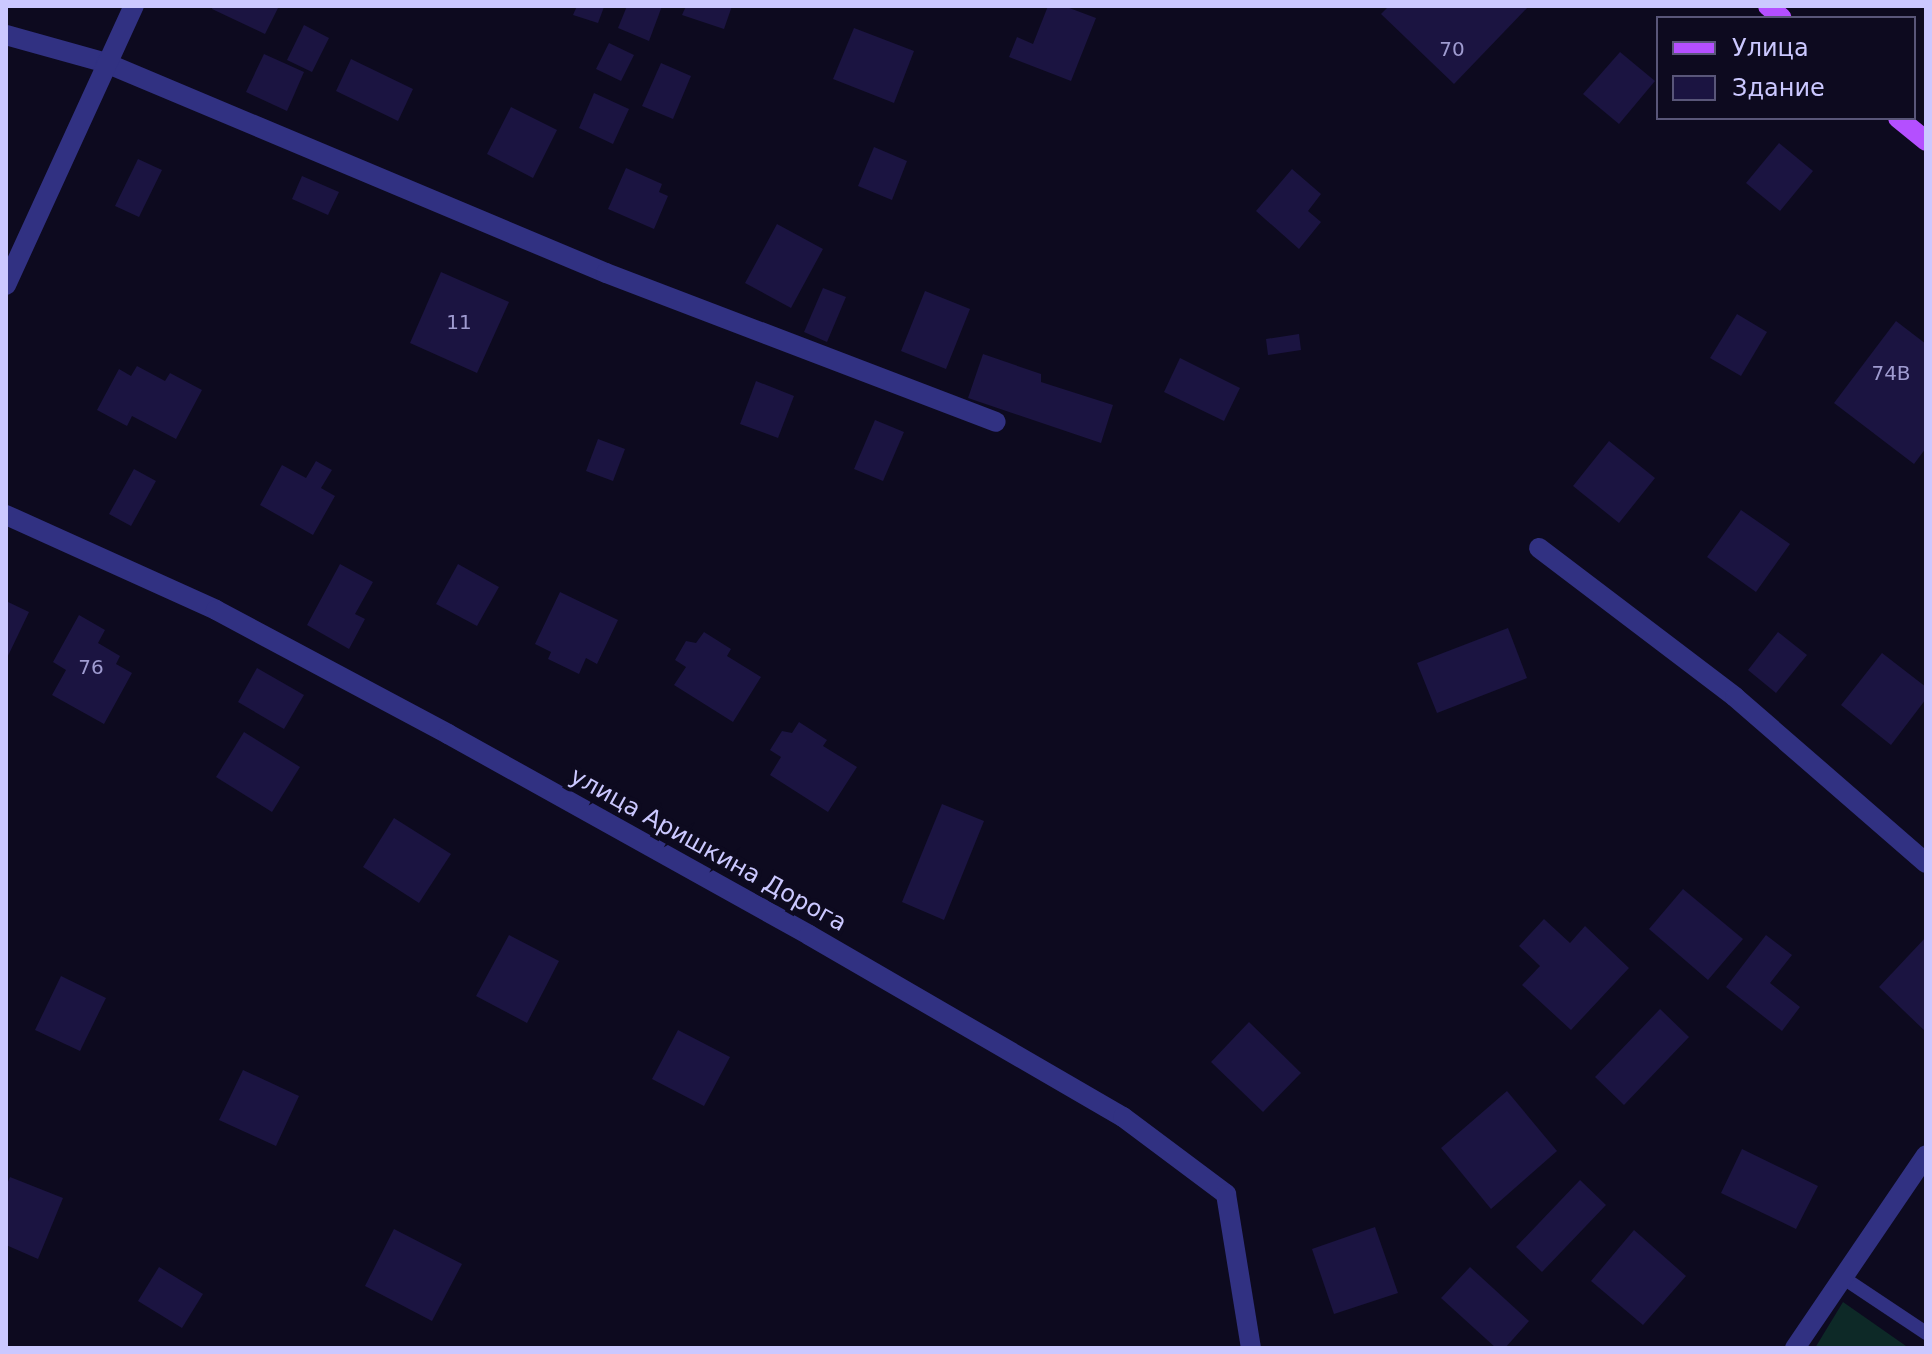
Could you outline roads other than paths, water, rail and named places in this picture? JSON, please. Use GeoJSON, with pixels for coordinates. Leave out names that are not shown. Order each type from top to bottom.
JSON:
{"type":"FeatureCollection","features":[{"type":"Feature","properties":{"kind":"main road"},"geometry":{"type":"LineString","coordinates":[[1900,120],[1926,141]]}},
{"type":"Feature","properties":{"kind":"street"},"geometry":{"type":"LineString","coordinates":[[6,285],[134,6]]}},
{"type":"Feature","properties":{"kind":"street"},"geometry":{"type":"LineString","coordinates":[[6,35],[106,63],[606,273],[996,422]]}},
{"type":"Feature","properties":{"kind":"street","name":"улица Аришкина Дорога"},"geometry":{"type":"LineString","coordinates":[[6,515],[216,610],[434,726],[809,935],[1123,1117],[1226,1194],[1251,1348]]}},
{"type":"Feature","properties":{"kind":"street"},"geometry":{"type":"LineString","coordinates":[[1539,548],[1735,697],[1926,863]]}},
{"type":"Feature","properties":{"kind":"street"},"geometry":{"type":"LineString","coordinates":[[1795,1348],[1926,1155]]}},
{"type":"Feature","properties":{"kind":"lane"},"geometry":{"type":"LineString","coordinates":[[1842,1277],[1926,1333]]}}]}
